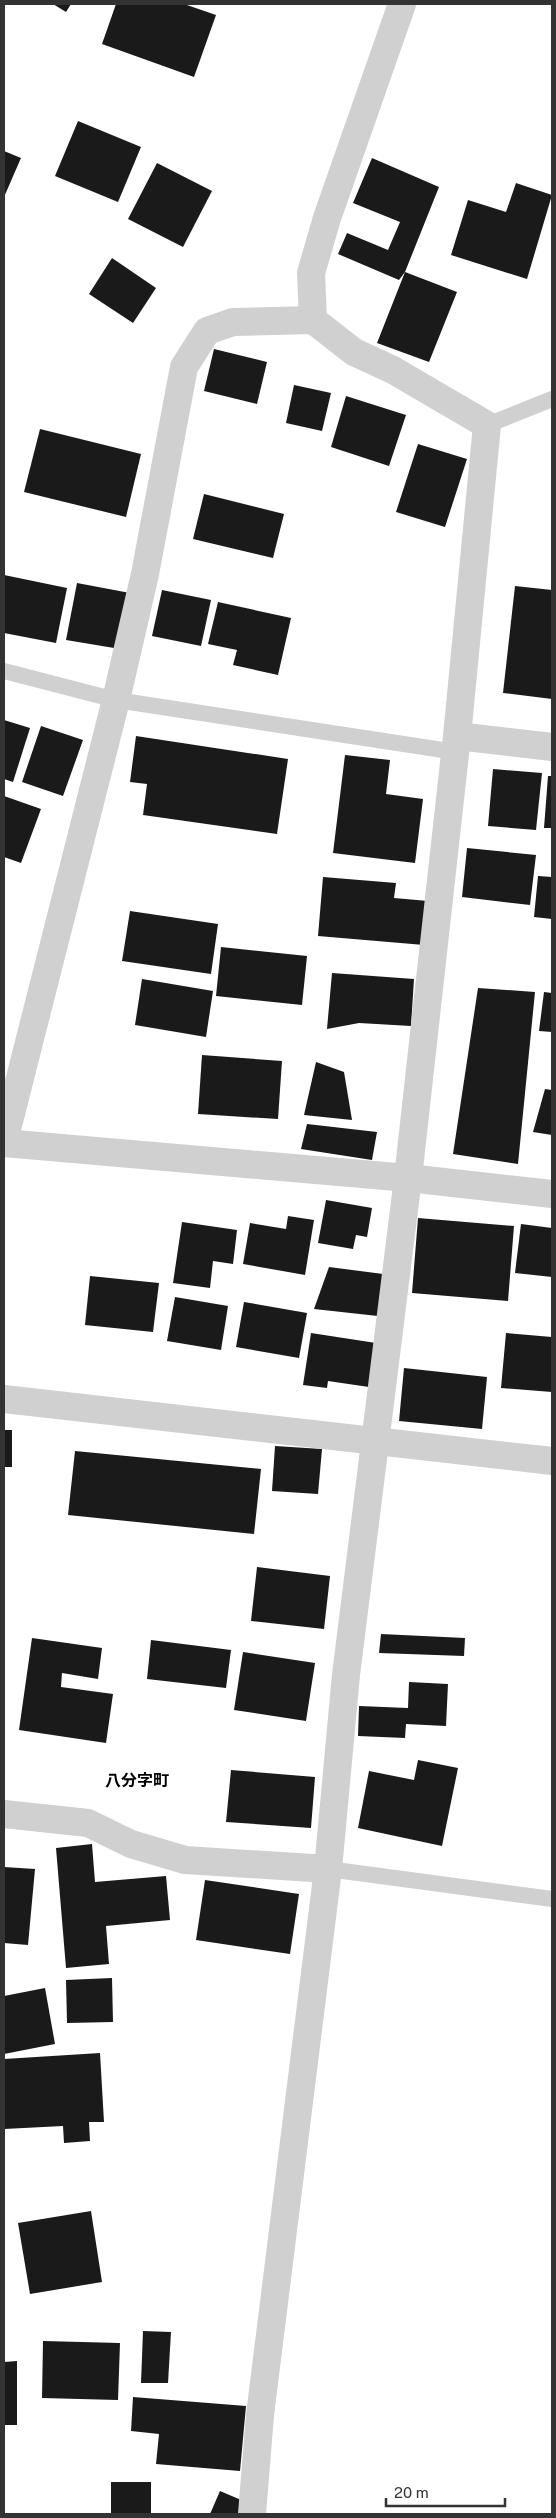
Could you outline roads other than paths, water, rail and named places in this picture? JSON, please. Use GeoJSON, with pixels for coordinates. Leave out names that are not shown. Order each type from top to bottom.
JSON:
{"type":"FeatureCollection","features":[{"type":"Feature","properties":{"kind":"street"},"geometry":{"type":"LineString","coordinates":[[313,320],[311,273],[327,218],[402,4]]}},
{"type":"Feature","properties":{"kind":"street"},"geometry":{"type":"LineString","coordinates":[[252,2514],[260,2415],[328,1868],[346,1675],[377,1441],[408,1178],[456,744],[487,425],[393,370],[354,352],[313,320],[233,322],[207,331],[184,367],[144,574],[116,700],[4,1142],[408,1178],[552,1194]]}},
{"type":"Feature","properties":{"kind":"street"},"geometry":{"type":"LineString","coordinates":[[456,744],[552,746]]}},
{"type":"Feature","properties":{"kind":"street"},"geometry":{"type":"LineString","coordinates":[[4,1399],[552,1461]]}},
{"type":"Feature","properties":{"kind":"street"},"geometry":{"type":"LineString","coordinates":[[4,1814],[88,1822],[131,1844],[185,1860],[328,1868]]}},
{"type":"Feature","properties":{"kind":"lane"},"geometry":{"type":"LineString","coordinates":[[487,425],[552,399]]}},
{"type":"Feature","properties":{"kind":"lane"},"geometry":{"type":"LineString","coordinates":[[4,671],[116,700],[456,744]]}},
{"type":"Feature","properties":{"kind":"lane"},"geometry":{"type":"LineString","coordinates":[[328,1868],[552,1899]]}},
{"type":"Feature","properties":{"kind":"district","name":"八分字町"},"geometry":{"type":"Point","coordinates":[137,1780]}}]}
